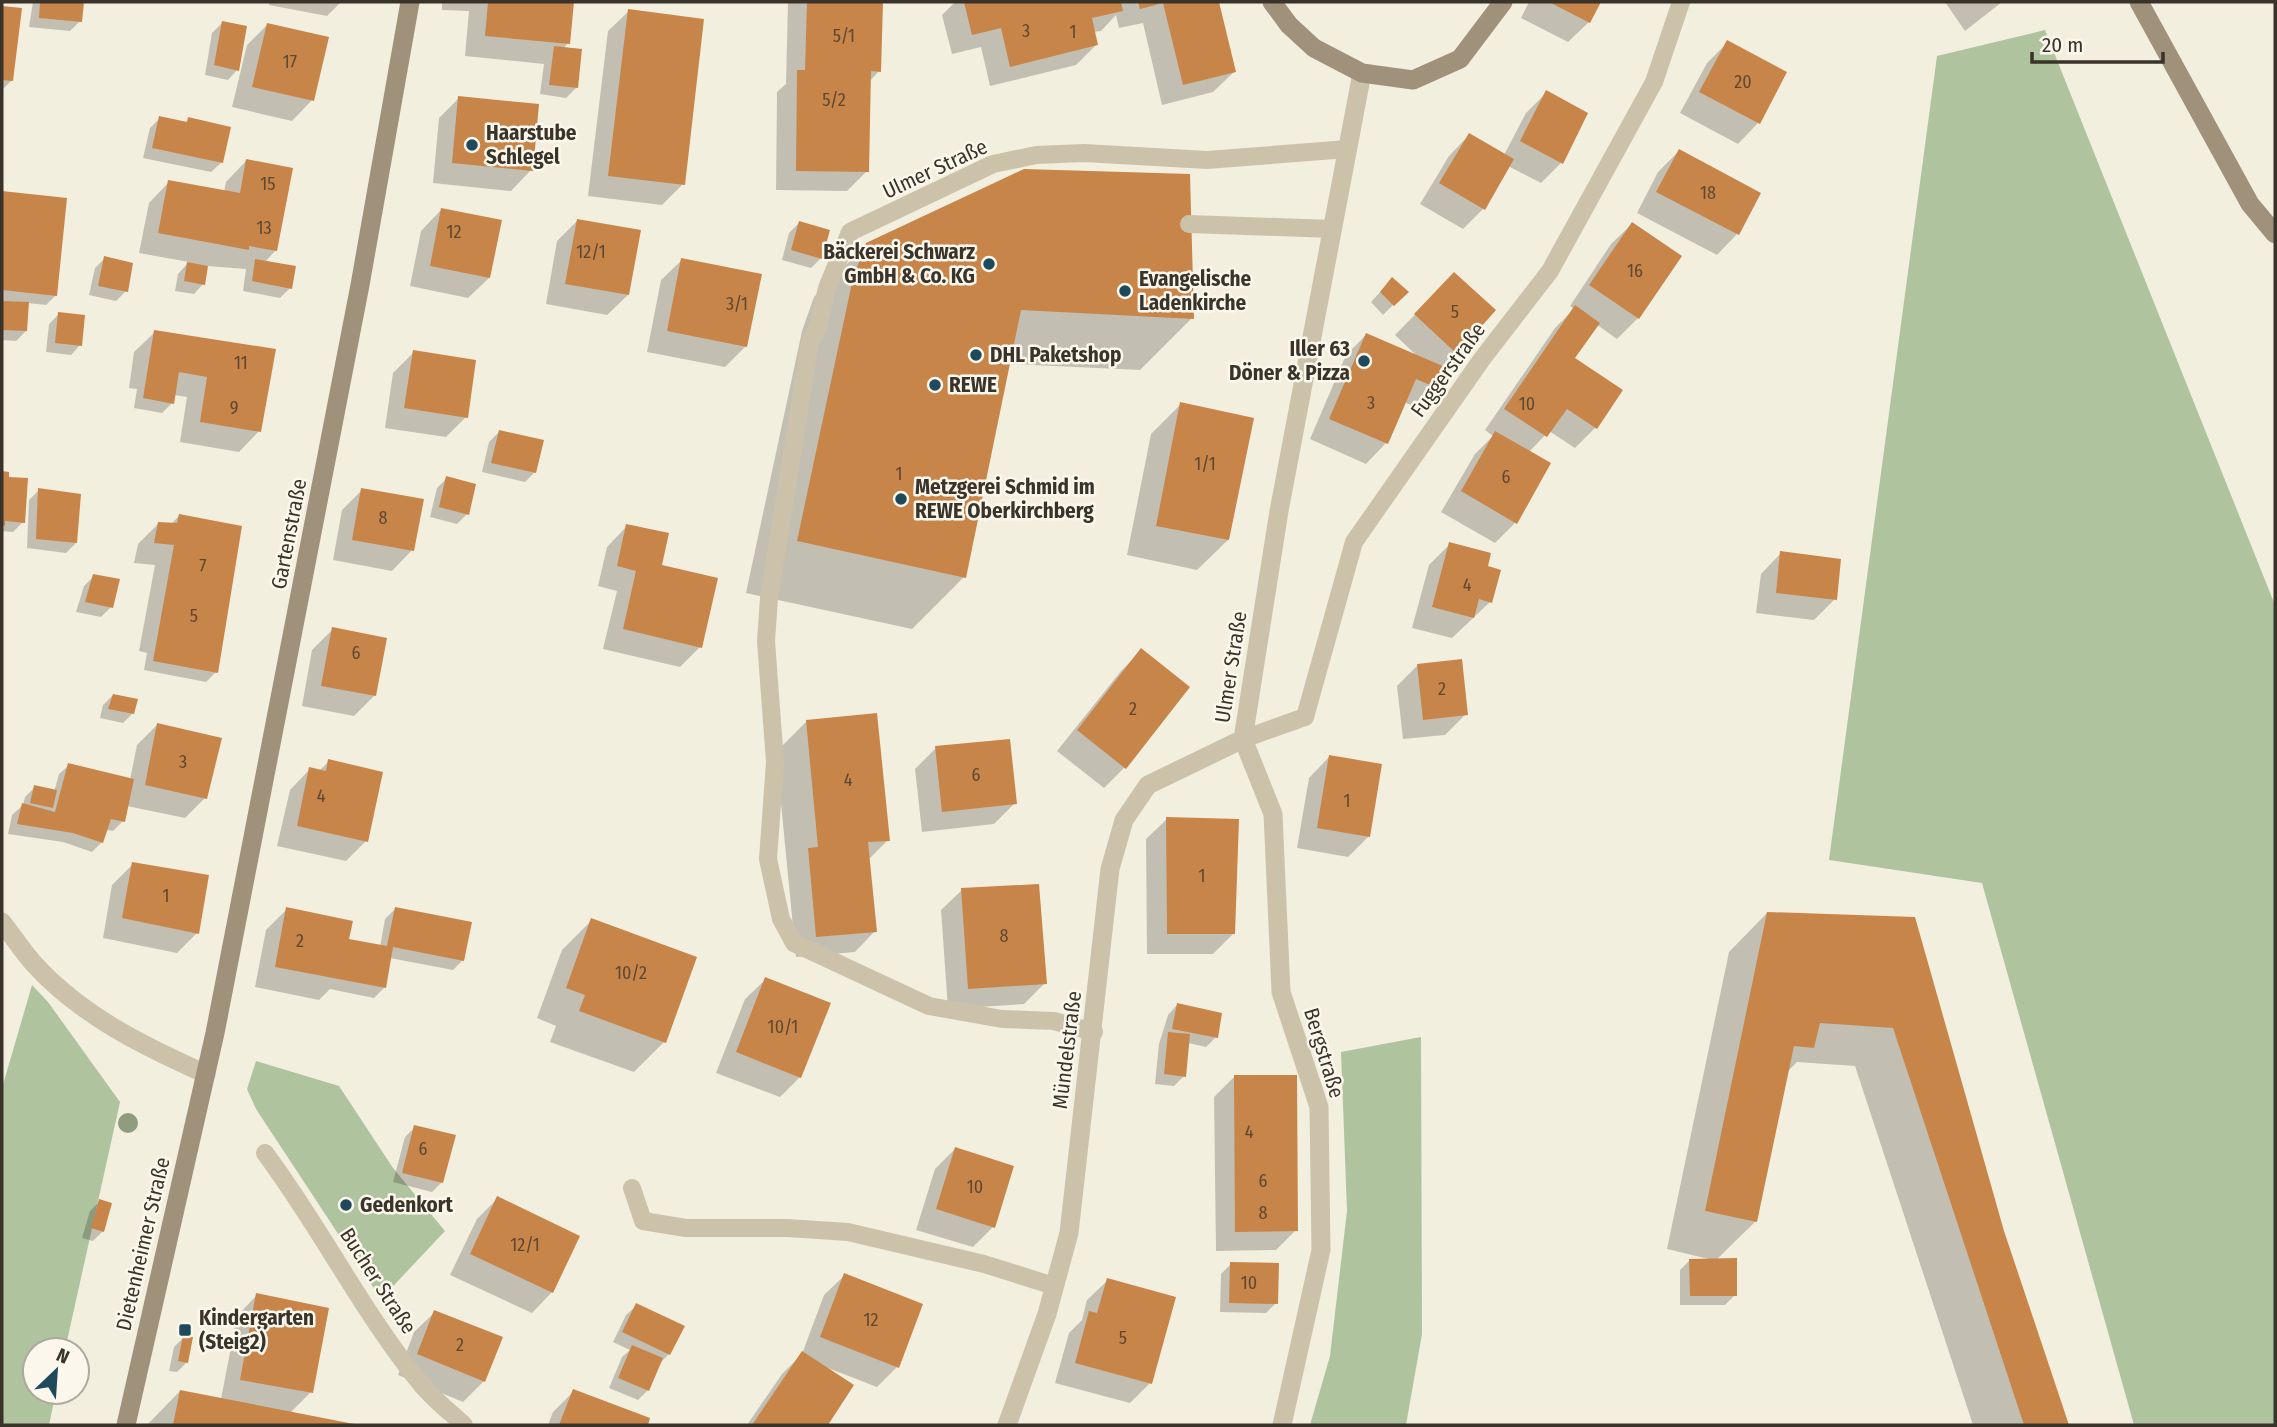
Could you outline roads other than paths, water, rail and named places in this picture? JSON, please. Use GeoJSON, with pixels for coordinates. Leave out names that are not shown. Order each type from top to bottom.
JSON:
{"type":"FeatureCollection","features":[{"type":"Feature","properties":{"kind":"main road","name":"Gartenstraße"},"geometry":{"type":"LineString","coordinates":[[205,1074],[321,494],[410,2]]}},
{"type":"Feature","properties":{"kind":"main road"},"geometry":{"type":"LineString","coordinates":[[1272,2],[1289,25],[1314,48],[1362,73],[1413,80],[1460,59],[1503,2]]}},
{"type":"Feature","properties":{"kind":"main road"},"geometry":{"type":"LineString","coordinates":[[2139,2],[2250,204],[2275,234]]}},
{"type":"Feature","properties":{"kind":"main road","name":"Dietenheimer Straße"},"geometry":{"type":"LineString","coordinates":[[126,1425],[205,1074]]}},
{"type":"Feature","properties":{"kind":"street","name":"Ulmer Straße"},"geometry":{"type":"LineString","coordinates":[[1243,739],[1279,511],[1362,73]]}},
{"type":"Feature","properties":{"kind":"street","name":"Mündelstraße"},"geometry":{"type":"LineString","coordinates":[[1007,1425],[1069,1233],[1094,1032],[1110,869],[1124,820],[1149,785],[1243,739]]}},
{"type":"Feature","properties":{"kind":"street","name":"Bergstraße"},"geometry":{"type":"LineString","coordinates":[[1243,739],[1273,814],[1281,992],[1319,1107],[1321,1250],[1282,1425]]}},
{"type":"Feature","properties":{"kind":"street"},"geometry":{"type":"LineString","coordinates":[[2,922],[35,965],[87,1011],[141,1045],[205,1074]]}},
{"type":"Feature","properties":{"kind":"lane","name":"Fuggerstraße"},"geometry":{"type":"LineString","coordinates":[[1243,739],[1305,716],[1354,542],[1482,359],[1550,271],[1654,82],[1681,2]]}},
{"type":"Feature","properties":{"kind":"lane","name":"Ulmer Straße"},"geometry":{"type":"LineString","coordinates":[[1094,1032],[1054,1021],[1002,1019],[929,1006],[794,943],[781,919],[773,893],[768,859],[775,762],[766,641],[769,598],[810,342],[818,327],[827,288],[850,232],[993,164],[1036,155],[1084,153],[1207,160],[1348,149]]}},
{"type":"Feature","properties":{"kind":"lane"},"geometry":{"type":"LineString","coordinates":[[1189,224],[1333,229]]}},
{"type":"Feature","properties":{"kind":"lane","name":"Bucher Straße"},"geometry":{"type":"LineString","coordinates":[[265,1153],[306,1208],[367,1311],[423,1386],[464,1425]]}},
{"type":"Feature","properties":{"kind":"lane"},"geometry":{"type":"LineString","coordinates":[[632,1188],[643,1221],[687,1228],[786,1228],[848,1232],[984,1264],[1054,1286]]}},
{"type":"Feature","properties":{"kind":"place","name":"Haarstube Schlegel"},"geometry":{"type":"Point","coordinates":[472,145]}},
{"type":"Feature","properties":{"kind":"place","name":"Bäckerei Schwarz GmbH & Co. KG"},"geometry":{"type":"Point","coordinates":[989,264]}},
{"type":"Feature","properties":{"kind":"place","name":"Evangelische Ladenkirche"},"geometry":{"type":"Point","coordinates":[1125,291]}},
{"type":"Feature","properties":{"kind":"place","name":"DHL Paketshop"},"geometry":{"type":"Point","coordinates":[976,355]}},
{"type":"Feature","properties":{"kind":"place","name":"Iller 63 Döner & Pizza"},"geometry":{"type":"Point","coordinates":[1364,361]}},
{"type":"Feature","properties":{"kind":"place","name":"REWE"},"geometry":{"type":"Point","coordinates":[935,385]}},
{"type":"Feature","properties":{"kind":"place","name":"Metzgerei Schmid im REWE Oberkirchberg"},"geometry":{"type":"Point","coordinates":[901,499]}},
{"type":"Feature","properties":{"kind":"place","name":"Gedenkort"},"geometry":{"type":"Point","coordinates":[346,1205]}},
{"type":"Feature","properties":{"kind":"place","name":"Kindergarten (Steig2)"},"geometry":{"type":"Point","coordinates":[185,1330]}}]}
